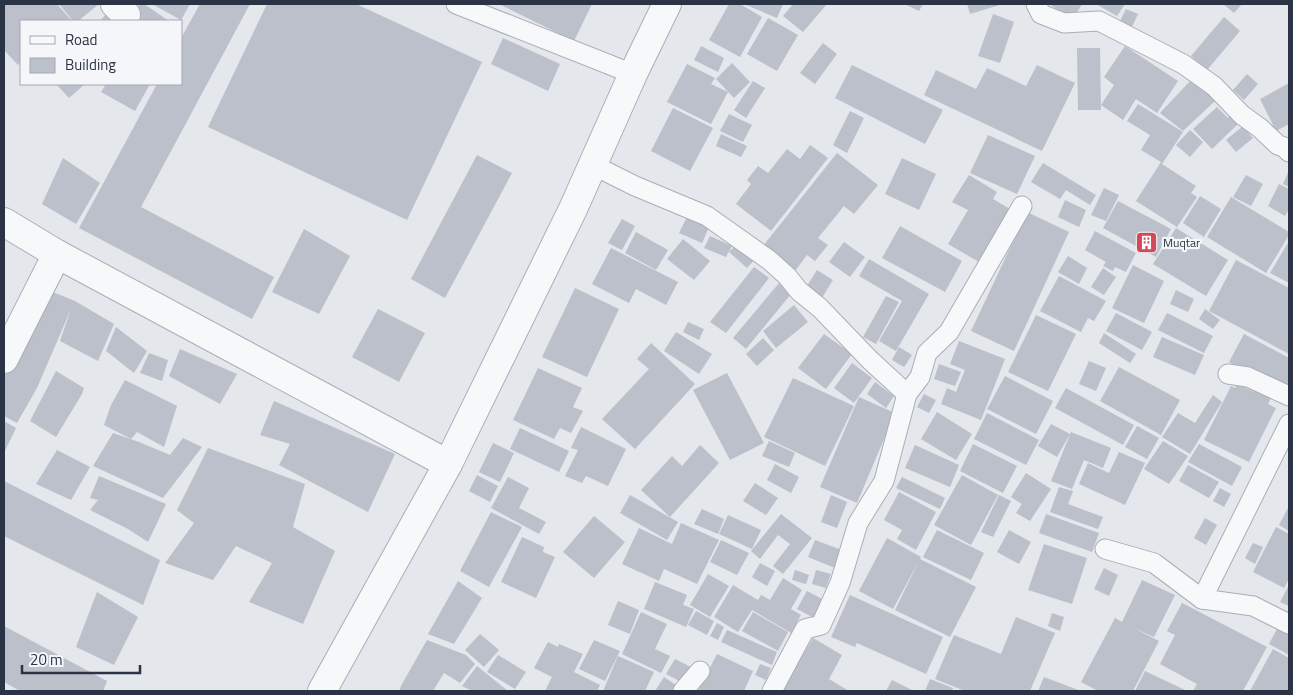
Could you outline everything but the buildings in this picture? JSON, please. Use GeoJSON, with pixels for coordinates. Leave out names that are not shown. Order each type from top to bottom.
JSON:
{"type":"FeatureCollection","features":[{"type":"Feature","properties":{"kind":"street"},"geometry":{"type":"LineString","coordinates":[[322,691],[448,464],[574,209],[633,74],[667,4]]}},
{"type":"Feature","properties":{"kind":"street"},"geometry":{"type":"LineString","coordinates":[[4,222],[57,254],[448,464]]}},
{"type":"Feature","properties":{"kind":"street"},"geometry":{"type":"LineString","coordinates":[[4,359],[57,254]]}},
{"type":"Feature","properties":{"kind":"lane"},"geometry":{"type":"LineString","coordinates":[[456,4],[633,74]]}},
{"type":"Feature","properties":{"kind":"lane"},"geometry":{"type":"LineString","coordinates":[[1036,4],[1040,14],[1064,23],[1099,21],[1183,64],[1214,86],[1242,115],[1289,152]]}},
{"type":"Feature","properties":{"kind":"lane"},"geometry":{"type":"LineString","coordinates":[[593,165],[635,186],[707,216],[769,260],[907,394]]}},
{"type":"Feature","properties":{"kind":"lane"},"geometry":{"type":"LineString","coordinates":[[772,691],[805,629],[821,625],[840,582],[858,523],[884,481],[907,394],[920,377],[927,353],[949,332],[1022,206]]}},
{"type":"Feature","properties":{"kind":"lane"},"geometry":{"type":"LineString","coordinates":[[1228,374],[1248,377],[1289,396]]}},
{"type":"Feature","properties":{"kind":"lane"},"geometry":{"type":"LineString","coordinates":[[1202,599],[1289,424]]}},
{"type":"Feature","properties":{"kind":"lane"},"geometry":{"type":"LineString","coordinates":[[1105,549],[1154,563],[1202,599],[1253,606],[1289,624]]}},
{"type":"Feature","properties":{"kind":"lane"},"geometry":{"type":"LineString","coordinates":[[683,691],[700,671]]}},
{"type":"Feature","properties":{"kind":"place","name":"Muqtar"},"geometry":{"type":"Point","coordinates":[1147,243]}}]}
